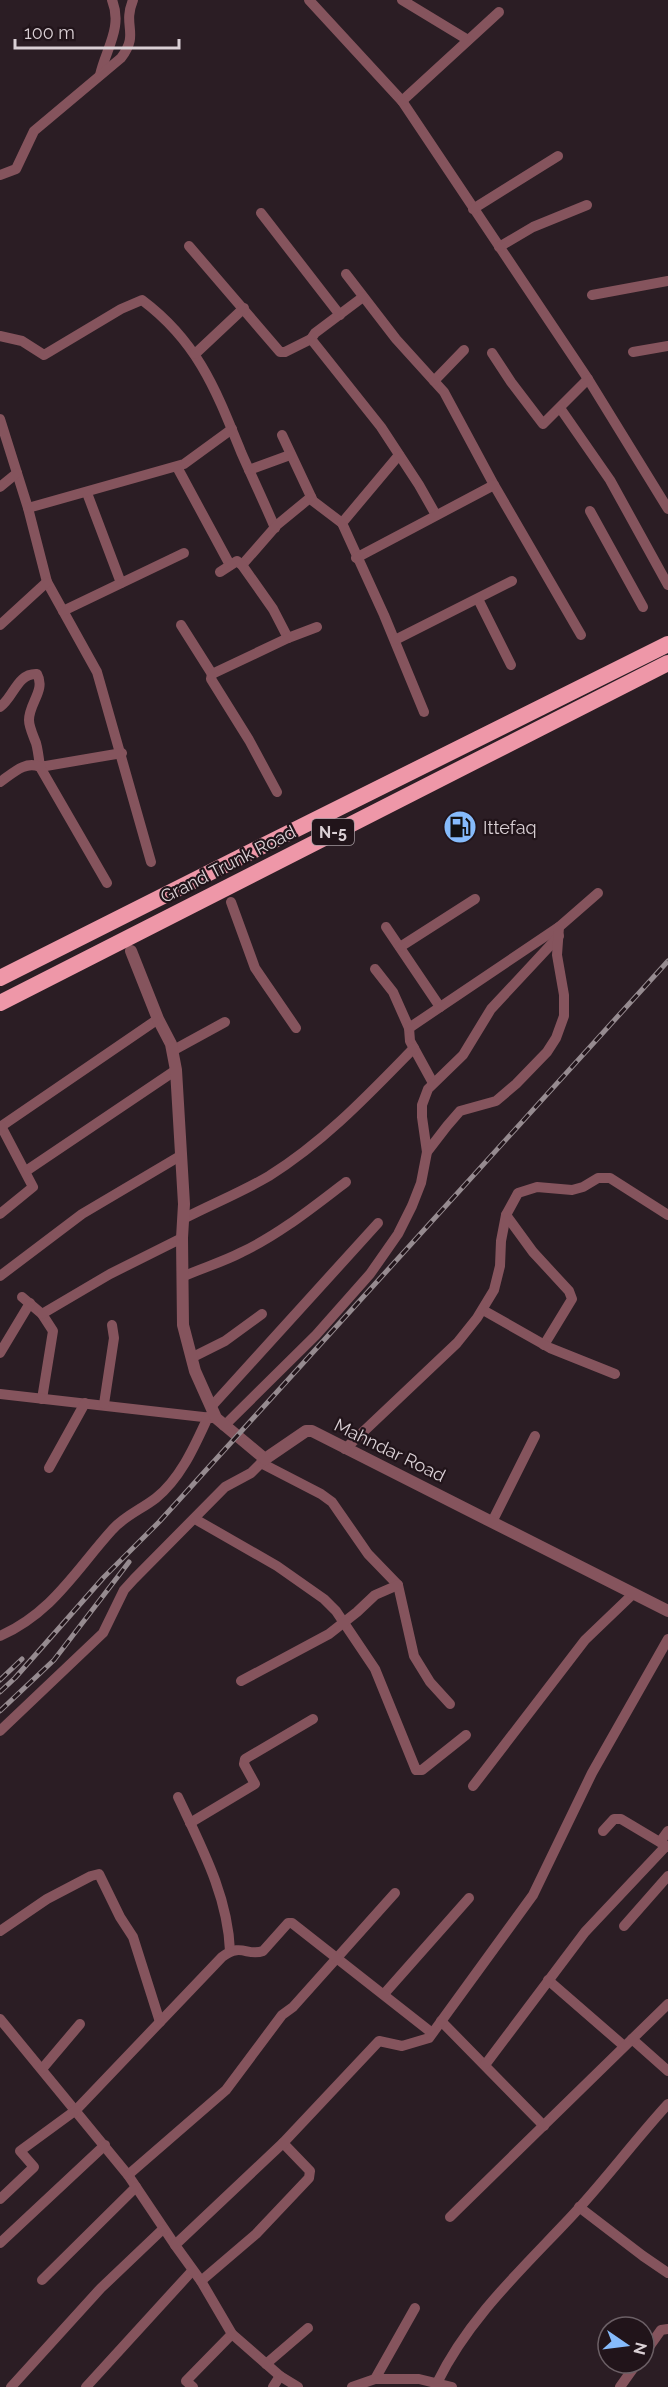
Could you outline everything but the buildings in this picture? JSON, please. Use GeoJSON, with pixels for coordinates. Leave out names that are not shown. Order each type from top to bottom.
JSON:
{"type":"FeatureCollection","features":[{"type":"Feature","properties":{"kind":"highway","name":"Grand Trunk Road"},"geometry":{"type":"LineString","coordinates":[[0,978],[213,869],[668,644]]}},
{"type":"Feature","properties":{"kind":"highway","name":"Grand Trunk Road"},"geometry":{"type":"LineString","coordinates":[[0,1003],[228,895],[668,663]]}},
{"type":"Feature","properties":{"kind":"highway"},"geometry":{"type":"LineString","coordinates":[[213,869],[228,895]]}},
{"type":"Feature","properties":{"kind":"street"},"geometry":{"type":"LineString","coordinates":[[100,75],[112,43],[116,21],[116,10],[112,0]]}},
{"type":"Feature","properties":{"kind":"street"},"geometry":{"type":"LineString","coordinates":[[0,175],[16,169],[34,131],[121,58],[129,46],[131,35],[128,14],[133,0]]}},
{"type":"Feature","properties":{"kind":"street"},"geometry":{"type":"LineString","coordinates":[[309,0],[402,101],[588,379],[668,508]]}},
{"type":"Feature","properties":{"kind":"street"},"geometry":{"type":"LineString","coordinates":[[402,0],[468,40]]}},
{"type":"Feature","properties":{"kind":"street"},"geometry":{"type":"LineString","coordinates":[[402,101],[499,12]]}},
{"type":"Feature","properties":{"kind":"street"},"geometry":{"type":"LineString","coordinates":[[473,209],[558,156]]}},
{"type":"Feature","properties":{"kind":"street"},"geometry":{"type":"LineString","coordinates":[[499,247],[533,227],[587,205]]}},
{"type":"Feature","properties":{"kind":"street"},"geometry":{"type":"LineString","coordinates":[[261,213],[340,315]]}},
{"type":"Feature","properties":{"kind":"street"},"geometry":{"type":"LineString","coordinates":[[189,246],[280,352],[285,352],[311,339],[315,333],[363,297]]}},
{"type":"Feature","properties":{"kind":"street"},"geometry":{"type":"LineString","coordinates":[[346,274],[396,339],[444,392],[494,485],[581,635]]}},
{"type":"Feature","properties":{"kind":"street"},"geometry":{"type":"LineString","coordinates":[[592,295],[668,281]]}},
{"type":"Feature","properties":{"kind":"street"},"geometry":{"type":"LineString","coordinates":[[0,336],[22,341],[44,355],[121,309],[142,300],[164,317],[195,354],[218,393],[275,528]]}},
{"type":"Feature","properties":{"kind":"street"},"geometry":{"type":"LineString","coordinates":[[195,354],[244,308]]}},
{"type":"Feature","properties":{"kind":"street"},"geometry":{"type":"LineString","coordinates":[[311,339],[381,427],[419,484],[435,515]]}},
{"type":"Feature","properties":{"kind":"street"},"geometry":{"type":"LineString","coordinates":[[633,352],[668,346]]}},
{"type":"Feature","properties":{"kind":"street"},"geometry":{"type":"LineString","coordinates":[[434,381],[464,350]]}},
{"type":"Feature","properties":{"kind":"street"},"geometry":{"type":"LineString","coordinates":[[492,353],[543,424],[588,379]]}},
{"type":"Feature","properties":{"kind":"street"},"geometry":{"type":"LineString","coordinates":[[560,408],[610,480],[668,585]]}},
{"type":"Feature","properties":{"kind":"street"},"geometry":{"type":"LineString","coordinates":[[0,418],[28,508],[47,582],[97,672],[122,753],[151,862]]}},
{"type":"Feature","properties":{"kind":"street"},"geometry":{"type":"LineString","coordinates":[[28,508],[177,467],[193,459],[232,429]]}},
{"type":"Feature","properties":{"kind":"street"},"geometry":{"type":"LineString","coordinates":[[282,435],[311,497],[327,513],[342,523],[395,640],[424,712]]}},
{"type":"Feature","properties":{"kind":"street"},"geometry":{"type":"LineString","coordinates":[[342,523],[399,455]]}},
{"type":"Feature","properties":{"kind":"street"},"geometry":{"type":"LineString","coordinates":[[249,470],[290,456]]}},
{"type":"Feature","properties":{"kind":"street"},"geometry":{"type":"LineString","coordinates":[[177,467],[230,565]]}},
{"type":"Feature","properties":{"kind":"street"},"geometry":{"type":"LineString","coordinates":[[0,487],[17,473]]}},
{"type":"Feature","properties":{"kind":"street"},"geometry":{"type":"LineString","coordinates":[[356,558],[494,485]]}},
{"type":"Feature","properties":{"kind":"street"},"geometry":{"type":"LineString","coordinates":[[87,493],[121,583]]}},
{"type":"Feature","properties":{"kind":"street"},"geometry":{"type":"LineString","coordinates":[[242,565],[275,528],[311,497]]}},
{"type":"Feature","properties":{"kind":"street"},"geometry":{"type":"LineString","coordinates":[[590,511],[643,607]]}},
{"type":"Feature","properties":{"kind":"street"},"geometry":{"type":"LineString","coordinates":[[63,611],[184,553]]}},
{"type":"Feature","properties":{"kind":"street"},"geometry":{"type":"LineString","coordinates":[[220,572],[237,561],[242,565],[273,609],[288,638]]}},
{"type":"Feature","properties":{"kind":"street"},"geometry":{"type":"LineString","coordinates":[[395,640],[512,581]]}},
{"type":"Feature","properties":{"kind":"street"},"geometry":{"type":"LineString","coordinates":[[0,626],[47,582]]}},
{"type":"Feature","properties":{"kind":"street"},"geometry":{"type":"LineString","coordinates":[[478,599],[511,665]]}},
{"type":"Feature","properties":{"kind":"street"},"geometry":{"type":"LineString","coordinates":[[181,625],[212,674],[211,679],[214,685],[249,740],[277,792]]}},
{"type":"Feature","properties":{"kind":"street"},"geometry":{"type":"LineString","coordinates":[[212,674],[288,638],[317,627]]}},
{"type":"Feature","properties":{"kind":"street"},"geometry":{"type":"LineString","coordinates":[[0,706],[10,698],[22,678],[37,674],[40,686],[28,722],[36,745],[40,767],[108,883]]}},
{"type":"Feature","properties":{"kind":"street"},"geometry":{"type":"LineString","coordinates":[[0,782],[27,764],[40,767],[122,753]]}},
{"type":"Feature","properties":{"kind":"street"},"geometry":{"type":"LineString","coordinates":[[0,1394],[215,1417],[316,1335],[370,1274],[398,1234],[412,1206],[421,1183],[426,1152],[422,1124],[422,1105],[425,1095],[433,1083],[463,1055],[491,1010],[560,931],[598,893]]}},
{"type":"Feature","properties":{"kind":"street"},"geometry":{"type":"LineString","coordinates":[[228,895],[255,968],[296,1028]]}},
{"type":"Feature","properties":{"kind":"street"},"geometry":{"type":"LineString","coordinates":[[400,947],[475,899]]}},
{"type":"Feature","properties":{"kind":"street"},"geometry":{"type":"LineString","coordinates":[[386,927],[440,1007]]}},
{"type":"Feature","properties":{"kind":"street"},"geometry":{"type":"LineString","coordinates":[[409,1028],[560,931]]}},
{"type":"Feature","properties":{"kind":"street"},"geometry":{"type":"LineString","coordinates":[[426,1152],[460,1111],[496,1101],[510,1090],[541,1060],[555,1038],[564,1016],[565,1005],[557,955],[560,931]]}},
{"type":"Feature","properties":{"kind":"street"},"geometry":{"type":"LineString","coordinates":[[131,951],[158,1019],[171,1044],[176,1070],[183,1219],[183,1326],[191,1358],[215,1417],[263,1461],[332,1502],[368,1554],[398,1585],[417,1662],[430,1682],[450,1704]]}},
{"type":"Feature","properties":{"kind":"street"},"geometry":{"type":"LineString","coordinates":[[375,969],[393,993],[409,1028],[410,1041],[433,1083]]}},
{"type":"Feature","properties":{"kind":"street"},"geometry":{"type":"LineString","coordinates":[[0,1214],[33,1187],[1,1126],[158,1019]]}},
{"type":"Feature","properties":{"kind":"street"},"geometry":{"type":"LineString","coordinates":[[172,1051],[225,1022]]}},
{"type":"Feature","properties":{"kind":"street"},"geometry":{"type":"LineString","coordinates":[[183,1219],[270,1175],[314,1143],[350,1113],[414,1048]]}},
{"type":"Feature","properties":{"kind":"street"},"geometry":{"type":"LineString","coordinates":[[26,1171],[176,1070]]}},
{"type":"Feature","properties":{"kind":"street"},"geometry":{"type":"LineString","coordinates":[[0,1276],[82,1214],[180,1156]]}},
{"type":"Feature","properties":{"kind":"street"},"geometry":{"type":"LineString","coordinates":[[345,1449],[458,1343],[483,1310],[494,1290],[498,1274],[506,1215],[518,1193],[537,1187],[572,1190],[604,1176],[668,1215]]}},
{"type":"Feature","properties":{"kind":"street"},"geometry":{"type":"LineString","coordinates":[[182,1277],[242,1252],[266,1239],[300,1217],[346,1182]]}},
{"type":"Feature","properties":{"kind":"street"},"geometry":{"type":"LineString","coordinates":[[506,1215],[533,1252],[569,1291],[572,1299],[544,1345]]}},
{"type":"Feature","properties":{"kind":"street"},"geometry":{"type":"LineString","coordinates":[[0,1636],[24,1625],[40,1612],[114,1528],[163,1492],[215,1417],[378,1223]]}},
{"type":"Feature","properties":{"kind":"street"},"geometry":{"type":"LineString","coordinates":[[42,1314],[110,1274],[182,1238]]}},
{"type":"Feature","properties":{"kind":"street"},"geometry":{"type":"LineString","coordinates":[[0,1353],[26,1300],[42,1314],[53,1331],[42,1398]]}},
{"type":"Feature","properties":{"kind":"street"},"geometry":{"type":"LineString","coordinates":[[483,1310],[544,1345],[615,1374]]}},
{"type":"Feature","properties":{"kind":"street"},"geometry":{"type":"LineString","coordinates":[[191,1358],[225,1341],[262,1314]]}},
{"type":"Feature","properties":{"kind":"street"},"geometry":{"type":"LineString","coordinates":[[104,1404],[114,1338],[112,1325]]}},
{"type":"Feature","properties":{"kind":"street"},"geometry":{"type":"LineString","coordinates":[[50,1468],[85,1403]]}},
{"type":"Feature","properties":{"kind":"street","name":"Mahndar Road"},"geometry":{"type":"LineString","coordinates":[[263,1461],[306,1431],[312,1431],[668,1611]]}},
{"type":"Feature","properties":{"kind":"street"},"geometry":{"type":"LineString","coordinates":[[492,1522],[535,1436]]}},
{"type":"Feature","properties":{"kind":"street"},"geometry":{"type":"LineString","coordinates":[[0,1731],[103,1633],[124,1590],[225,1487],[251,1473],[263,1461]]}},
{"type":"Feature","properties":{"kind":"street"},"geometry":{"type":"LineString","coordinates":[[195,1519],[259,1555],[317,1593],[345,1622],[375,1669],[416,1770],[422,1770],[466,1735]]}},
{"type":"Feature","properties":{"kind":"street"},"geometry":{"type":"LineString","coordinates":[[241,1681],[329,1634],[375,1595],[398,1585]]}},
{"type":"Feature","properties":{"kind":"street"},"geometry":{"type":"LineString","coordinates":[[473,1786],[585,1640],[633,1594]]}},
{"type":"Feature","properties":{"kind":"street"},"geometry":{"type":"LineString","coordinates":[[175,2245],[284,2144],[380,2041],[402,2046],[429,2038],[533,1895],[592,1773],[668,1639]]}},
{"type":"Feature","properties":{"kind":"street"},"geometry":{"type":"LineString","coordinates":[[190,1823],[255,1784],[244,1764],[245,1759],[313,1719]]}},
{"type":"Feature","properties":{"kind":"street"},"geometry":{"type":"LineString","coordinates":[[178,1797],[217,1886],[230,1929],[230,1951]]}},
{"type":"Feature","properties":{"kind":"street"},"geometry":{"type":"LineString","coordinates":[[603,1831],[614,1819],[621,1819],[665,1845]]}},
{"type":"Feature","properties":{"kind":"street"},"geometry":{"type":"LineString","coordinates":[[485,2065],[585,1932],[665,1845],[668,1830]]}},
{"type":"Feature","properties":{"kind":"street"},"geometry":{"type":"LineString","coordinates":[[0,1931],[57,1893],[99,1874],[120,1917],[133,1937],[160,2022]]}},
{"type":"Feature","properties":{"kind":"street"},"geometry":{"type":"LineString","coordinates":[[624,1926],[668,1876]]}},
{"type":"Feature","properties":{"kind":"street"},"geometry":{"type":"LineString","coordinates":[[128,2175],[226,2090],[282,2015],[293,2007],[395,1893]]}},
{"type":"Feature","properties":{"kind":"street"},"geometry":{"type":"LineString","coordinates":[[384,1994],[469,1898]]}},
{"type":"Feature","properties":{"kind":"street"},"geometry":{"type":"LineString","coordinates":[[0,2199],[34,2168],[20,2151],[76,2110],[230,1951],[241,1949],[258,1953],[263,1951],[288,1923],[292,1923],[432,2033]]}},
{"type":"Feature","properties":{"kind":"street"},"geometry":{"type":"LineString","coordinates":[[548,1980],[628,2043],[668,2071]]}},
{"type":"Feature","properties":{"kind":"street"},"geometry":{"type":"LineString","coordinates":[[450,2217],[668,2004]]}},
{"type":"Feature","properties":{"kind":"street"},"geometry":{"type":"LineString","coordinates":[[0,2019],[128,2175],[163,2229],[201,2281],[232,2334],[280,2376],[298,2387]]}},
{"type":"Feature","properties":{"kind":"street"},"geometry":{"type":"LineString","coordinates":[[441,2021],[544,2126]]}},
{"type":"Feature","properties":{"kind":"street"},"geometry":{"type":"LineString","coordinates":[[42,2069],[80,2024]]}},
{"type":"Feature","properties":{"kind":"street"},"geometry":{"type":"LineString","coordinates":[[437,2383],[446,2364],[474,2325],[526,2263],[579,2207],[668,2104]]}},
{"type":"Feature","properties":{"kind":"street"},"geometry":{"type":"LineString","coordinates":[[201,2281],[256,2234],[309,2178],[310,2171],[284,2144]]}},
{"type":"Feature","properties":{"kind":"street"},"geometry":{"type":"LineString","coordinates":[[0,2243],[105,2145]]}},
{"type":"Feature","properties":{"kind":"street"},"geometry":{"type":"LineString","coordinates":[[42,2280],[136,2187]]}},
{"type":"Feature","properties":{"kind":"street"},"geometry":{"type":"LineString","coordinates":[[579,2207],[668,2273]]}},
{"type":"Feature","properties":{"kind":"street"},"geometry":{"type":"LineString","coordinates":[[11,2387],[101,2288],[163,2229]]}},
{"type":"Feature","properties":{"kind":"street"},"geometry":{"type":"LineString","coordinates":[[86,2387],[192,2271]]}},
{"type":"Feature","properties":{"kind":"street"},"geometry":{"type":"LineString","coordinates":[[375,2379],[415,2308]]}},
{"type":"Feature","properties":{"kind":"street"},"geometry":{"type":"LineString","coordinates":[[267,2364],[308,2328]]}},
{"type":"Feature","properties":{"kind":"street"},"geometry":{"type":"LineString","coordinates":[[656,2337],[661,2330],[668,2329]]}},
{"type":"Feature","properties":{"kind":"street"},"geometry":{"type":"LineString","coordinates":[[193,2387],[186,2381],[232,2334]]}},
{"type":"Feature","properties":{"kind":"street"},"geometry":{"type":"LineString","coordinates":[[273,2387],[280,2376]]}},
{"type":"Feature","properties":{"kind":"street"},"geometry":{"type":"LineString","coordinates":[[352,2387],[375,2379],[437,2383],[452,2387]]}},
{"type":"Feature","properties":{"kind":"railway"},"geometry":{"type":"LineString","coordinates":[[0,1692],[104,1577],[159,1522],[668,961]]}},
{"type":"Feature","properties":{"kind":"railway"},"geometry":{"type":"LineString","coordinates":[[0,1711],[54,1660],[129,1562]]}},
{"type":"Feature","properties":{"kind":"railway"},"geometry":{"type":"LineString","coordinates":[[0,1680],[22,1659]]}},
{"type":"Feature","properties":{"kind":"place","name":"Ittefaq"},"geometry":{"type":"Point","coordinates":[460,827]}}]}
